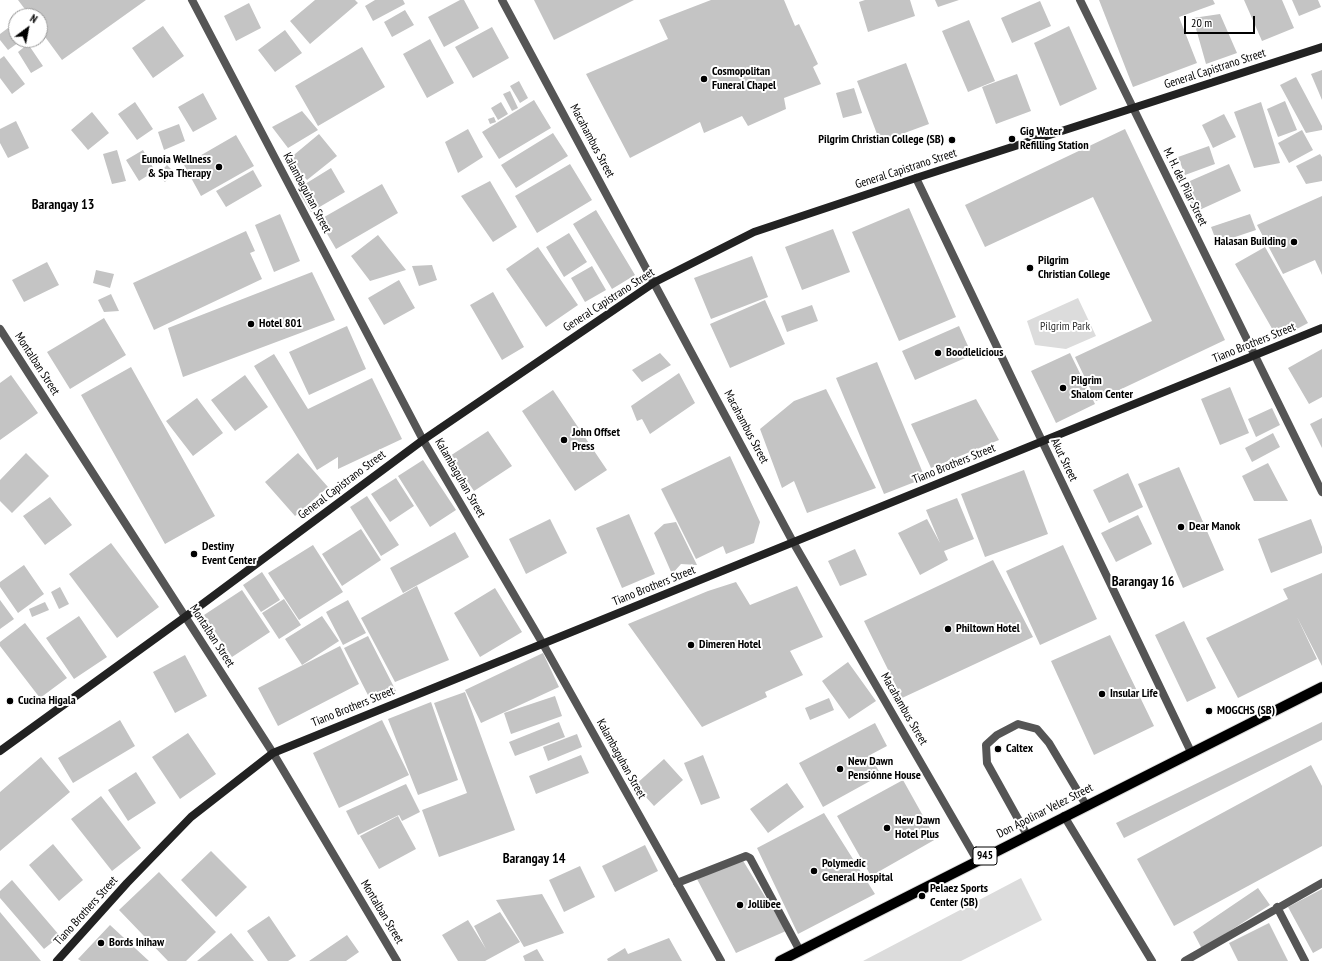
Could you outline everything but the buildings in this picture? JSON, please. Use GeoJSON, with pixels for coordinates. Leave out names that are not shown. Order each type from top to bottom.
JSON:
{"type":"FeatureCollection","features":[{"type":"Feature","properties":{"kind":"main road","name":"General Capistrano Street"},"geometry":{"type":"LineString","coordinates":[[0,751],[185,617],[423,440],[655,282],[754,232],[1322,47]]}},
{"type":"Feature","properties":{"kind":"main road","name":"Tiano Brothers Street"},"geometry":{"type":"LineString","coordinates":[[57,961],[127,883],[191,817],[273,753],[1322,328]]}},
{"type":"Feature","properties":{"kind":"main road","name":"Don Apolinar Velez Street"},"geometry":{"type":"LineString","coordinates":[[780,961],[1064,816],[1322,687]]}},
{"type":"Feature","properties":{"kind":"street","name":"Kalambaguhan Street"},"geometry":{"type":"LineString","coordinates":[[192,0],[423,440],[543,644],[721,961]]}},
{"type":"Feature","properties":{"kind":"street","name":"Macahambus Street"},"geometry":{"type":"LineString","coordinates":[[502,0],[655,282],[793,542],[977,860]]}},
{"type":"Feature","properties":{"kind":"street","name":"M. H. del Pilar Street"},"geometry":{"type":"LineString","coordinates":[[1080,0],[1256,355],[1322,492]]}},
{"type":"Feature","properties":{"kind":"street","name":"Akut Street"},"geometry":{"type":"LineString","coordinates":[[916,178],[1191,752]]}},
{"type":"Feature","properties":{"kind":"street","name":"Montalban Street"},"geometry":{"type":"LineString","coordinates":[[0,328],[273,753],[397,961]]}},
{"type":"Feature","properties":{"kind":"street"},"geometry":{"type":"LineString","coordinates":[[1027,835],[987,763],[986,745],[997,735],[1018,724],[1037,729],[1049,744],[1086,805]]}},
{"type":"Feature","properties":{"kind":"street"},"geometry":{"type":"LineString","coordinates":[[1064,816],[1152,961]]}},
{"type":"Feature","properties":{"kind":"street"},"geometry":{"type":"LineString","coordinates":[[676,883],[746,856],[750,858],[800,951]]}},
{"type":"Feature","properties":{"kind":"street"},"geometry":{"type":"LineString","coordinates":[[1185,961],[1277,907],[1322,883]]}},
{"type":"Feature","properties":{"kind":"street"},"geometry":{"type":"LineString","coordinates":[[1277,907],[1305,961]]}},
{"type":"Feature","properties":{"kind":"green space","name":"Pilgrim Park"},"geometry":{"type":"Polygon","coordinates":[[[1078,298],[1096,336],[1066,349],[1035,345],[1027,321],[1078,298]]]}},
{"type":"Feature","properties":{"kind":"green space"},"geometry":{"type":"Polygon","coordinates":[[[1021,878],[1042,920],[961,961],[863,961],[1021,878]]]}},
{"type":"Feature","properties":{"kind":"place","name":"Cosmopolitan Funeral Chapel"},"geometry":{"type":"Point","coordinates":[704,79]}},
{"type":"Feature","properties":{"kind":"place","name":"Gig Water Refilling Station"},"geometry":{"type":"Point","coordinates":[1012,139]}},
{"type":"Feature","properties":{"kind":"place","name":"Pilgrim Christian College (SB)"},"geometry":{"type":"Point","coordinates":[952,140]}},
{"type":"Feature","properties":{"kind":"place","name":"Eunoia Wellness & Spa Therapy"},"geometry":{"type":"Point","coordinates":[219,167]}},
{"type":"Feature","properties":{"kind":"place","name":"Halasan Building"},"geometry":{"type":"Point","coordinates":[1294,242]}},
{"type":"Feature","properties":{"kind":"place","name":"Pilgrim Christian College"},"geometry":{"type":"Point","coordinates":[1030,268]}},
{"type":"Feature","properties":{"kind":"place","name":"Hotel 801"},"geometry":{"type":"Point","coordinates":[251,324]}},
{"type":"Feature","properties":{"kind":"place","name":"Boodlelicious"},"geometry":{"type":"Point","coordinates":[938,353]}},
{"type":"Feature","properties":{"kind":"place","name":"Pilgrim Shalom Center"},"geometry":{"type":"Point","coordinates":[1063,388]}},
{"type":"Feature","properties":{"kind":"place","name":"John Offset Press"},"geometry":{"type":"Point","coordinates":[564,440]}},
{"type":"Feature","properties":{"kind":"place","name":"Dear Manok"},"geometry":{"type":"Point","coordinates":[1181,527]}},
{"type":"Feature","properties":{"kind":"place","name":"Destiny Event Center"},"geometry":{"type":"Point","coordinates":[194,554]}},
{"type":"Feature","properties":{"kind":"place","name":"Philtown Hotel"},"geometry":{"type":"Point","coordinates":[948,629]}},
{"type":"Feature","properties":{"kind":"place","name":"Dimeren Hotel"},"geometry":{"type":"Point","coordinates":[691,645]}},
{"type":"Feature","properties":{"kind":"place","name":"Insular Life"},"geometry":{"type":"Point","coordinates":[1102,694]}},
{"type":"Feature","properties":{"kind":"place","name":"Cucina Higala"},"geometry":{"type":"Point","coordinates":[10,701]}},
{"type":"Feature","properties":{"kind":"place","name":"MOGCHS (SB)"},"geometry":{"type":"Point","coordinates":[1209,711]}},
{"type":"Feature","properties":{"kind":"place","name":"Caltex"},"geometry":{"type":"Point","coordinates":[998,749]}},
{"type":"Feature","properties":{"kind":"place","name":"New Dawn Pensiónne House"},"geometry":{"type":"Point","coordinates":[840,769]}},
{"type":"Feature","properties":{"kind":"place","name":"New Dawn Hotel Plus"},"geometry":{"type":"Point","coordinates":[887,828]}},
{"type":"Feature","properties":{"kind":"place","name":"Polymedic General Hospital"},"geometry":{"type":"Point","coordinates":[814,871]}},
{"type":"Feature","properties":{"kind":"place","name":"Pelaez Sports Center (SB)"},"geometry":{"type":"Point","coordinates":[922,896]}},
{"type":"Feature","properties":{"kind":"place","name":"Jollibee"},"geometry":{"type":"Point","coordinates":[740,905]}},
{"type":"Feature","properties":{"kind":"place","name":"Bords Inihaw"},"geometry":{"type":"Point","coordinates":[101,943]}},
{"type":"Feature","properties":{"kind":"district","name":"Barangay 13"},"geometry":{"type":"Point","coordinates":[63,205]}},
{"type":"Feature","properties":{"kind":"district","name":"Barangay 16"},"geometry":{"type":"Point","coordinates":[1143,582]}},
{"type":"Feature","properties":{"kind":"district","name":"Barangay 14"},"geometry":{"type":"Point","coordinates":[534,859]}}]}
